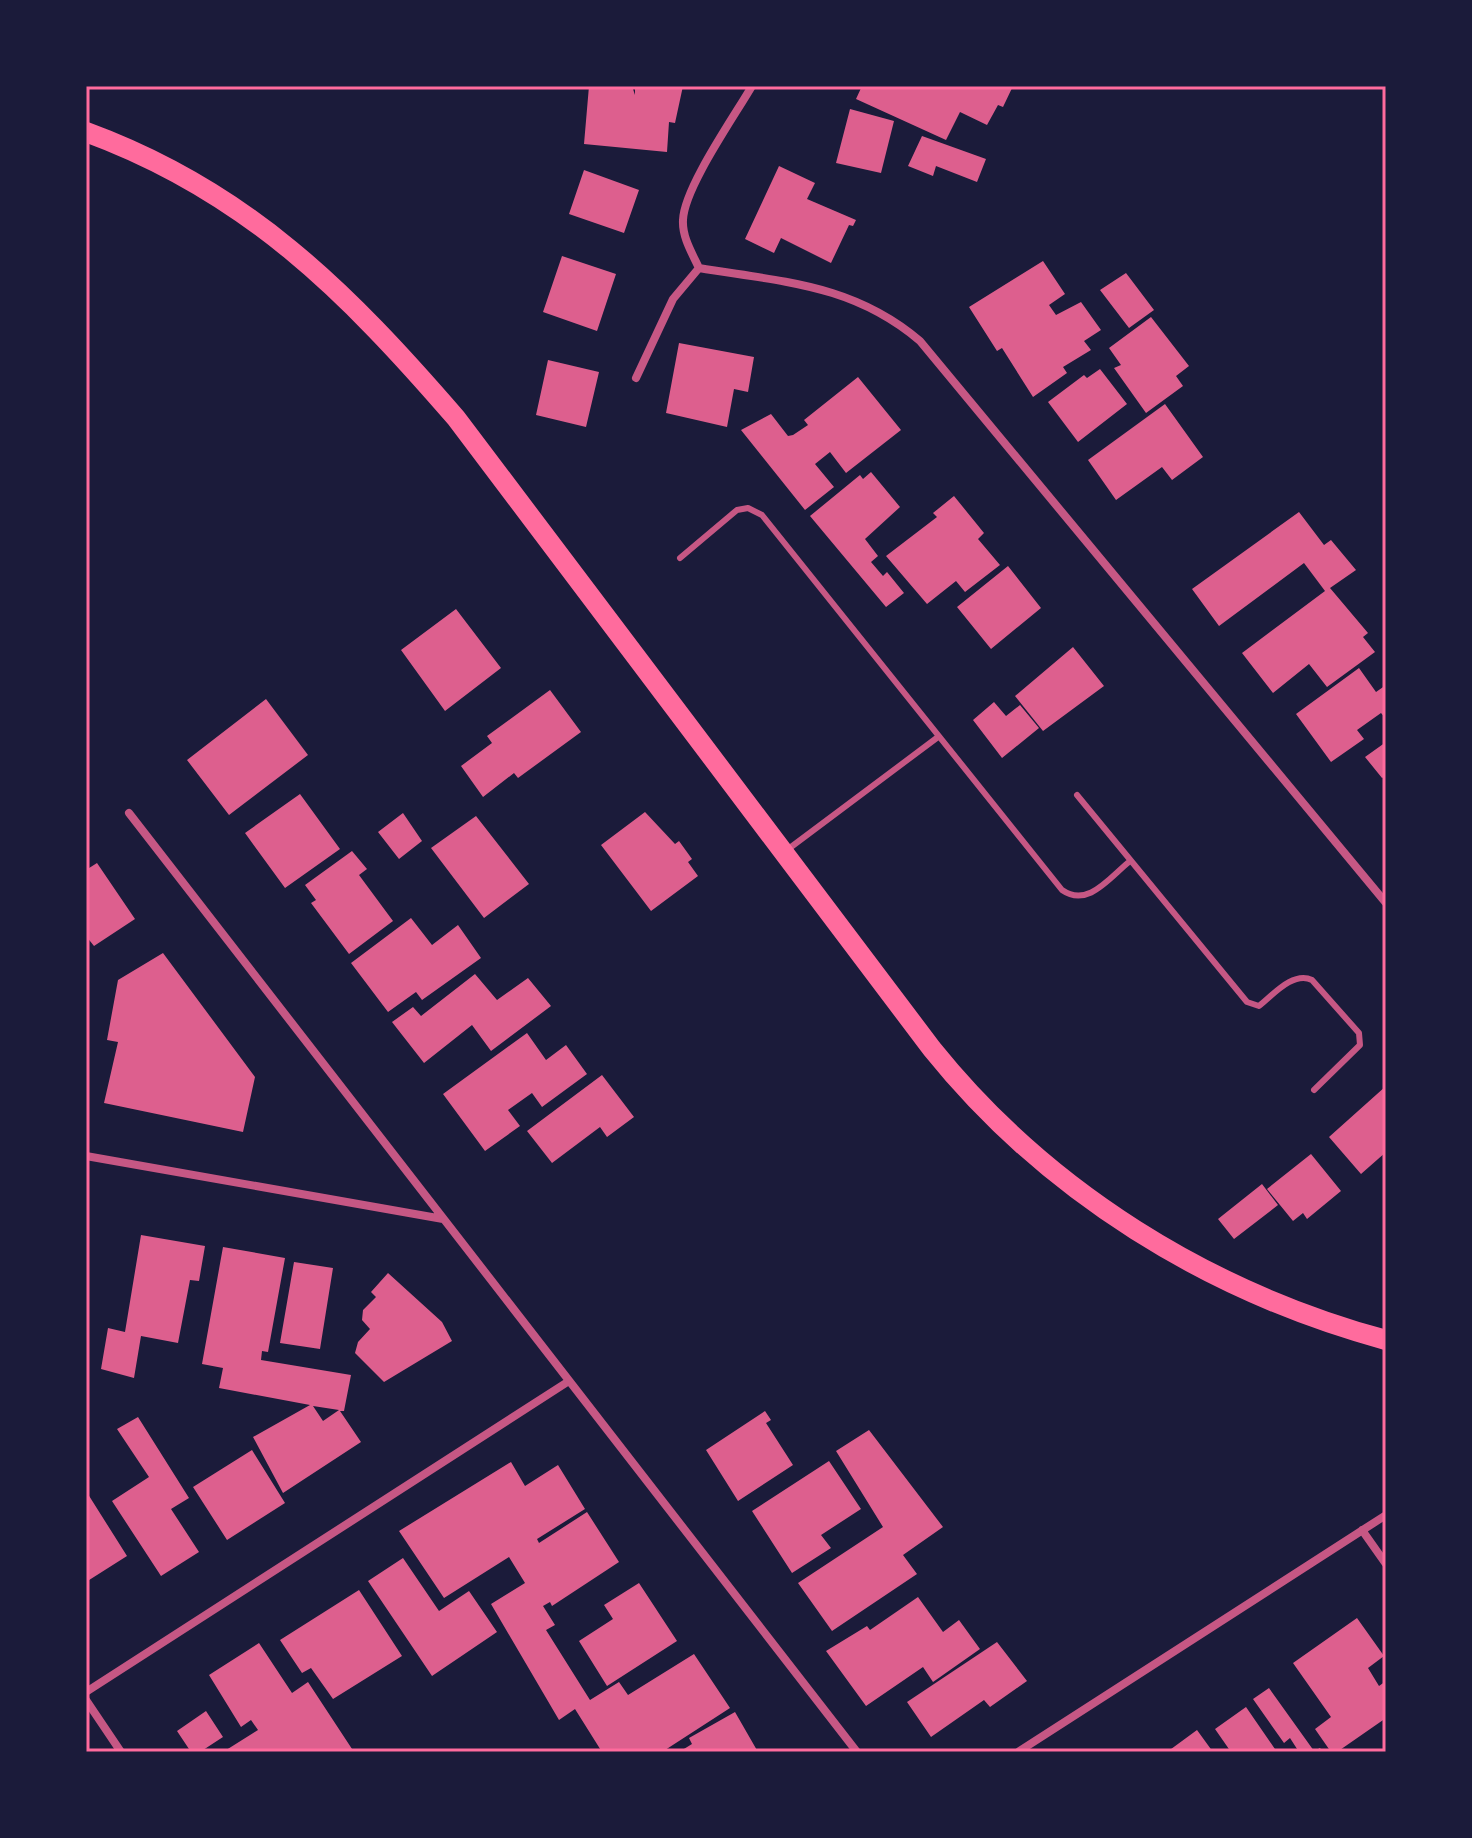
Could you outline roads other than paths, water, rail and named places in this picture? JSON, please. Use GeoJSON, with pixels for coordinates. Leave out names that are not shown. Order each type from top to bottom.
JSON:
{"type":"FeatureCollection","features":[{"type":"Feature","properties":{"kind":"main road"},"geometry":{"type":"LineString","coordinates":[[86,132],[164,166],[222,199],[331,282],[393,345],[456,418],[959,1083],[1036,1159],[1123,1222],[1193,1264],[1293,1310],[1386,1340]]}},
{"type":"Feature","properties":{"kind":"street"},"geometry":{"type":"LineString","coordinates":[[699,268],[685,238],[683,220],[689,195],[752,86]]}},
{"type":"Feature","properties":{"kind":"street"},"geometry":{"type":"LineString","coordinates":[[636,378],[667,309],[699,268]]}},
{"type":"Feature","properties":{"kind":"street"},"geometry":{"type":"LineString","coordinates":[[699,268],[811,286],[852,298],[891,317],[920,341],[1386,903]]}},
{"type":"Feature","properties":{"kind":"street"},"geometry":{"type":"LineString","coordinates":[[129,813],[857,1752]]}},
{"type":"Feature","properties":{"kind":"street"},"geometry":{"type":"LineString","coordinates":[[86,1156],[443,1219]]}},
{"type":"Feature","properties":{"kind":"street"},"geometry":{"type":"LineString","coordinates":[[86,1692],[569,1381]]}},
{"type":"Feature","properties":{"kind":"street"},"geometry":{"type":"LineString","coordinates":[[1018,1752],[1386,1515]]}},
{"type":"Feature","properties":{"kind":"street"},"geometry":{"type":"LineString","coordinates":[[1362,1530],[1386,1564]]}},
{"type":"Feature","properties":{"kind":"street"},"geometry":{"type":"LineString","coordinates":[[86,1700],[121,1752]]}},
{"type":"Feature","properties":{"kind":"lane"},"geometry":{"type":"LineString","coordinates":[[680,558],[737,510],[748,508],[762,515],[1062,890],[1074,898],[1085,897],[1130,861]]}},
{"type":"Feature","properties":{"kind":"lane"},"geometry":{"type":"LineString","coordinates":[[783,853],[938,737]]}},
{"type":"Feature","properties":{"kind":"lane"},"geometry":{"type":"LineString","coordinates":[[1077,795],[1247,1002],[1259,1006],[1296,978],[1304,976],[1312,980],[1359,1033],[1360,1045],[1314,1090]]}}]}
